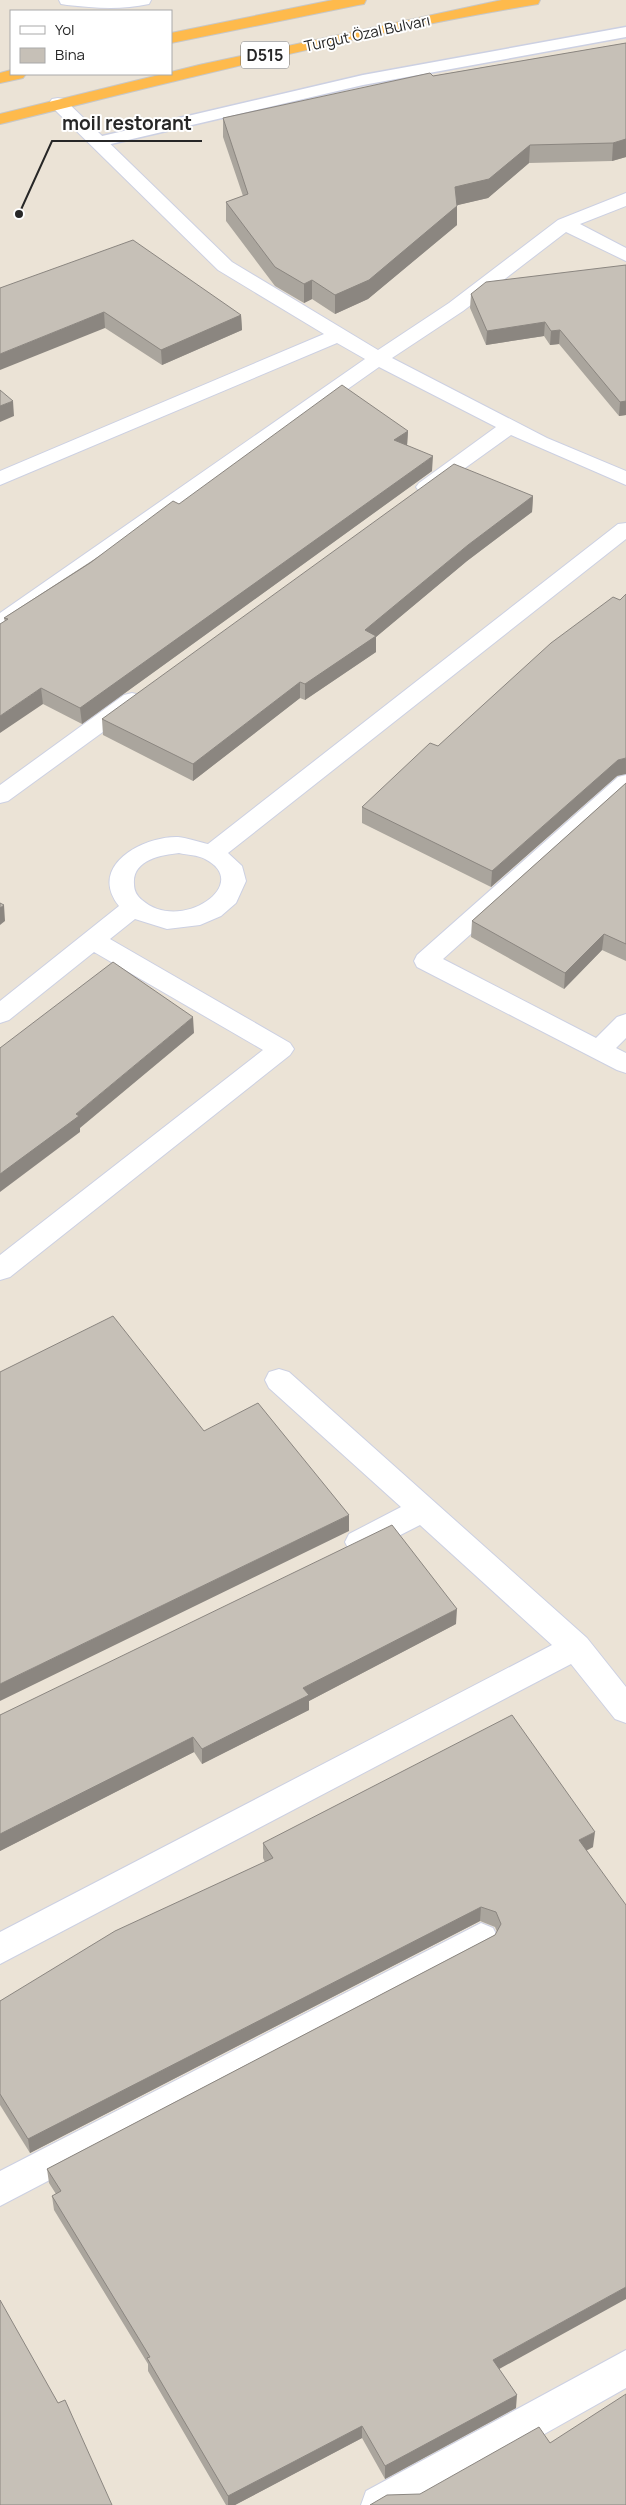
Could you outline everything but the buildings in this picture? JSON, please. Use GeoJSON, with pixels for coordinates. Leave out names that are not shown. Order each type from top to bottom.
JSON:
{"type":"FeatureCollection","features":[{"type":"Feature","properties":{"kind":"highway","name":"Turgut Özal Bulvarı"},"geometry":{"type":"LineString","coordinates":[[172,38],[358,0]]}},
{"type":"Feature","properties":{"kind":"highway","name":"Turgut Özal Bulvarı"},"geometry":{"type":"LineString","coordinates":[[0,119],[58,103],[209,68],[479,9],[532,0]]}},
{"type":"Feature","properties":{"kind":"highway"},"geometry":{"type":"LineString","coordinates":[[0,78],[13,75]]}},
{"type":"Feature","properties":{"kind":"street"},"geometry":{"type":"LineString","coordinates":[[67,0],[108,4],[143,0]]}},
{"type":"Feature","properties":{"kind":"street"},"geometry":{"type":"LineString","coordinates":[[58,103],[225,266],[378,358],[510,427],[626,479]]}},
{"type":"Feature","properties":{"kind":"street"},"geometry":{"type":"LineString","coordinates":[[0,623],[378,358],[456,307],[565,224],[626,198]]}},
{"type":"Feature","properties":{"kind":"street"},"geometry":{"type":"LineString","coordinates":[[565,224],[626,255]]}},
{"type":"Feature","properties":{"kind":"street"},"geometry":{"type":"LineString","coordinates":[[0,479],[339,335]]}},
{"type":"Feature","properties":{"kind":"street"},"geometry":{"type":"LineString","coordinates":[[413,497],[510,427]]}},
{"type":"Feature","properties":{"kind":"street"},"geometry":{"type":"LineString","coordinates":[[214,852],[626,529]]}},
{"type":"Feature","properties":{"kind":"street"},"geometry":{"type":"LineString","coordinates":[[0,796],[146,691]]}},
{"type":"Feature","properties":{"kind":"street"},"geometry":{"type":"LineString","coordinates":[[626,782],[426,961],[626,1064]]}},
{"type":"Feature","properties":{"kind":"street"},"geometry":{"type":"LineString","coordinates":[[179,845],[198,847],[214,852],[226,861],[234,873],[235,885],[230,897],[219,908],[195,917],[166,919],[147,915],[134,907],[124,896],[120,885],[122,872],[144,852],[179,845]]}},
{"type":"Feature","properties":{"kind":"street"},"geometry":{"type":"LineString","coordinates":[[0,1014],[134,907]]}},
{"type":"Feature","properties":{"kind":"street"},"geometry":{"type":"LineString","coordinates":[[0,1270],[281,1049],[92,940]]}},
{"type":"Feature","properties":{"kind":"street"},"geometry":{"type":"LineString","coordinates":[[599,1050],[626,1023]]}},
{"type":"Feature","properties":{"kind":"street"},"geometry":{"type":"LineString","coordinates":[[279,1380],[576,1647],[626,1710]]}},
{"type":"Feature","properties":{"kind":"street"},"geometry":{"type":"LineString","coordinates":[[335,1554],[423,1510]]}},
{"type":"Feature","properties":{"kind":"street"},"geometry":{"type":"LineString","coordinates":[[0,1949],[576,1647]]}},
{"type":"Feature","properties":{"kind":"street"},"geometry":{"type":"LineString","coordinates":[[0,2189],[481,1938]]}},
{"type":"Feature","properties":{"kind":"street"},"geometry":{"type":"LineString","coordinates":[[380,2505],[626,2368]]}},
{"type":"Feature","properties":{"kind":"lane"},"geometry":{"type":"LineString","coordinates":[[98,142],[363,80],[626,32]]}},
{"type":"Feature","properties":{"kind":"place","name":"moil restorant"},"geometry":{"type":"Point","coordinates":[19,214]}}]}
